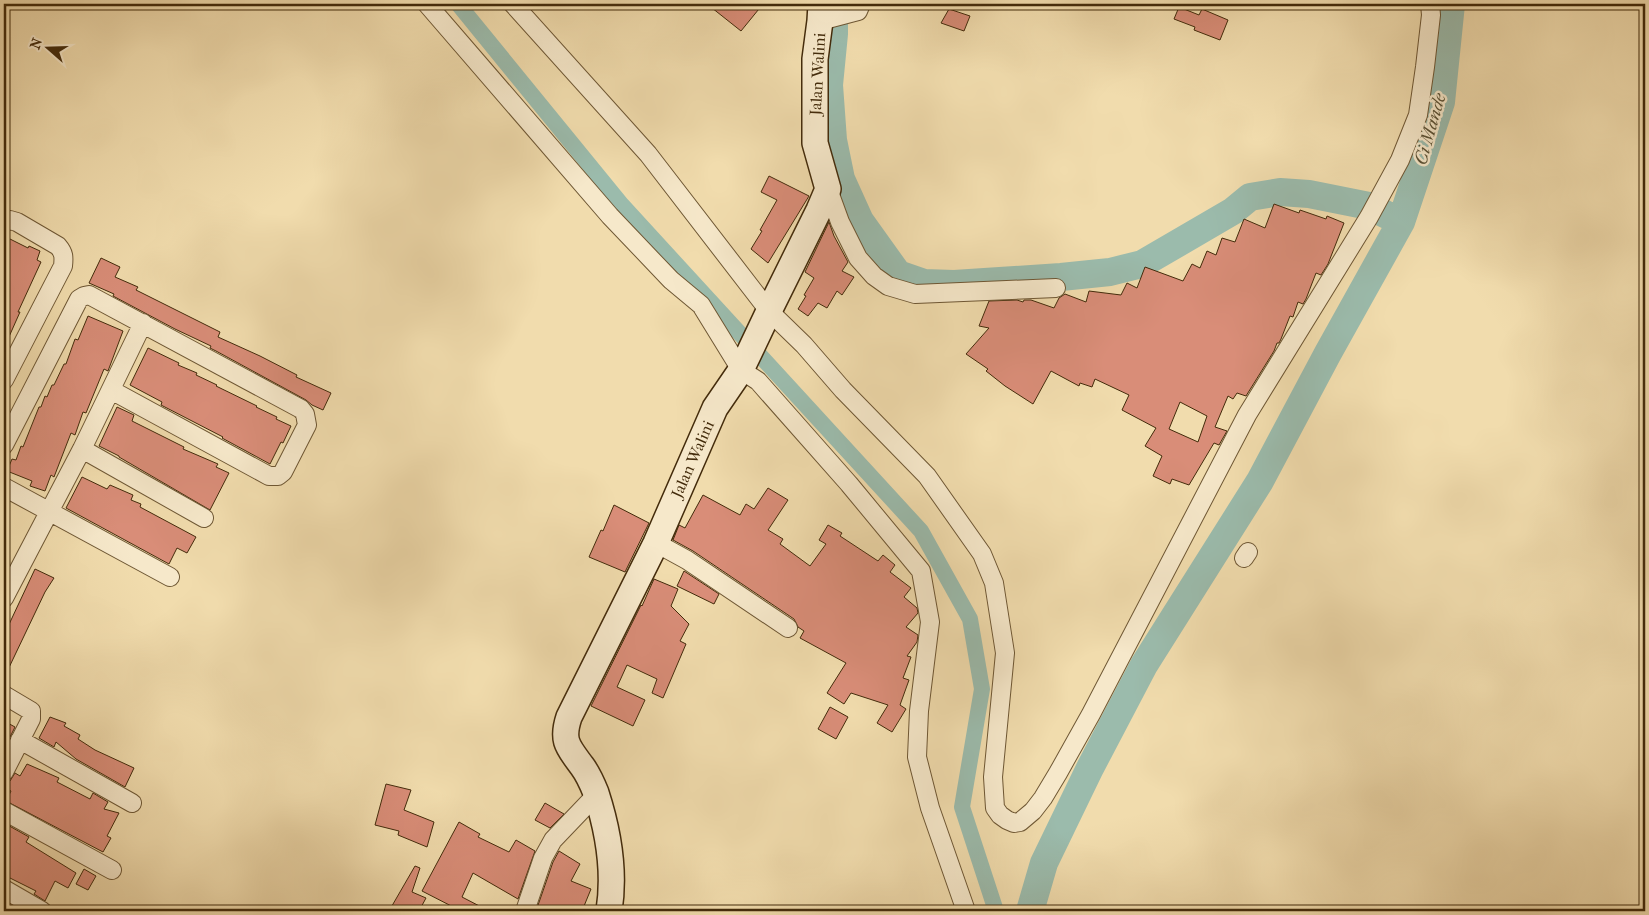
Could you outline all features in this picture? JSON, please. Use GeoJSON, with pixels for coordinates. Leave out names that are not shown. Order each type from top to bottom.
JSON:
{"type":"FeatureCollection","features":[{"type":"Feature","properties":{"kind":"street"},"geometry":{"type":"LineString","coordinates":[[427,4],[610,216],[671,280],[701,304],[742,367],[758,381],[849,484],[921,571],[930,622],[919,711],[918,757],[930,808],[966,911]]}},
{"type":"Feature","properties":{"kind":"street"},"geometry":{"type":"LineString","coordinates":[[513,4],[648,154],[767,315],[804,345],[843,390],[927,476],[982,554],[994,583],[1005,653],[993,777],[995,808],[1000,815],[1014,822],[1020,822],[1033,811],[1058,773],[1091,714],[1247,415],[1373,210],[1400,160],[1418,115],[1425,68],[1430,4]]}},
{"type":"Feature","properties":{"kind":"street"},"geometry":{"type":"LineString","coordinates":[[823,15],[854,9]]}},
{"type":"Feature","properties":{"kind":"street","name":"Jalan Walini"},"geometry":{"type":"LineString","coordinates":[[609,911],[612,893],[612,873],[608,845],[596,795],[590,778],[569,750],[565,730],[569,717],[611,630],[656,543],[715,408],[742,367],[820,210],[828,189],[815,142],[815,59],[823,15]]}},
{"type":"Feature","properties":{"kind":"street"},"geometry":{"type":"LineString","coordinates":[[828,189],[840,222],[858,258],[874,276],[888,286],[915,294],[1056,288]]}},
{"type":"Feature","properties":{"kind":"street"},"geometry":{"type":"LineString","coordinates":[[4,222],[10,220],[17,222],[58,246],[63,252],[64,258],[63,266],[4,380]]}},
{"type":"Feature","properties":{"kind":"street"},"geometry":{"type":"LineString","coordinates":[[4,445],[79,299],[89,295],[301,409],[305,414],[307,425],[283,472],[274,477],[111,390]]}},
{"type":"Feature","properties":{"kind":"street"},"geometry":{"type":"LineString","coordinates":[[4,598],[82,449],[143,323]]}},
{"type":"Feature","properties":{"kind":"street"},"geometry":{"type":"LineString","coordinates":[[82,449],[204,518]]}},
{"type":"Feature","properties":{"kind":"street"},"geometry":{"type":"LineString","coordinates":[[4,486],[170,577]]}},
{"type":"Feature","properties":{"kind":"street"},"geometry":{"type":"LineString","coordinates":[[656,543],[687,560],[788,628]]}},
{"type":"Feature","properties":{"kind":"street"},"geometry":{"type":"LineString","coordinates":[[4,695],[31,711],[31,719],[4,772]]}},
{"type":"Feature","properties":{"kind":"street"},"geometry":{"type":"LineString","coordinates":[[20,740],[132,802]]}},
{"type":"Feature","properties":{"kind":"street"},"geometry":{"type":"LineString","coordinates":[[525,911],[543,858],[553,840],[596,795]]}},
{"type":"Feature","properties":{"kind":"street"},"geometry":{"type":"LineString","coordinates":[[4,811],[112,870]]}},
{"type":"Feature","properties":{"kind":"street"},"geometry":{"type":"LineString","coordinates":[[4,889],[42,911]]}},
{"type":"Feature","properties":{"kind":"building"},"geometry":{"type":"Polygon","coordinates":[[[707,4],[763,4],[741,31],[707,4]]]}},
{"type":"Feature","properties":{"kind":"building"},"geometry":{"type":"Polygon","coordinates":[[[1179,7],[1199,15],[1202,9],[1228,20],[1220,40],[1194,30],[1195,27],[1174,19],[1179,7]]]}},
{"type":"Feature","properties":{"kind":"building"},"geometry":{"type":"Polygon","coordinates":[[[949,9],[970,16],[964,31],[941,23],[949,9]]]}},
{"type":"Feature","properties":{"kind":"building"},"geometry":{"type":"Polygon","coordinates":[[[769,176],[809,196],[768,263],[751,249],[777,200],[761,192],[769,176]]]}},
{"type":"Feature","properties":{"kind":"building"},"geometry":{"type":"Polygon","coordinates":[[[1274,204],[1299,213],[1300,210],[1326,219],[1327,216],[1344,223],[1328,264],[1321,275],[1316,273],[1306,299],[1303,304],[1298,302],[1293,317],[1290,316],[1279,343],[1277,343],[1246,396],[1237,393],[1233,399],[1228,396],[1215,427],[1227,431],[1219,445],[1214,443],[1189,485],[1172,479],[1170,484],[1153,476],[1162,456],[1145,446],[1156,428],[1122,410],[1129,395],[1095,379],[1092,387],[1080,383],[1079,386],[1051,371],[1033,404],[1005,386],[986,371],[988,369],[966,354],[989,328],[979,326],[989,301],[1017,300],[1023,302],[1024,300],[1031,300],[1054,308],[1059,298],[1065,294],[1086,302],[1089,291],[1121,295],[1127,283],[1137,288],[1145,267],[1183,281],[1192,264],[1200,268],[1207,251],[1216,255],[1222,238],[1235,242],[1244,219],[1265,228],[1274,204]],[[1180,402],[1169,429],[1198,442],[1207,416],[1180,402]]]}},
{"type":"Feature","properties":{"kind":"building"},"geometry":{"type":"Polygon","coordinates":[[[829,222],[848,262],[842,271],[854,277],[842,295],[837,291],[827,308],[818,303],[808,316],[798,309],[814,278],[805,272],[829,222]]]}},
{"type":"Feature","properties":{"kind":"building"},"geometry":{"type":"Polygon","coordinates":[[[4,236],[28,248],[29,246],[40,251],[37,260],[41,262],[4,348],[4,236]]]}},
{"type":"Feature","properties":{"kind":"building"},"geometry":{"type":"Polygon","coordinates":[[[101,258],[120,267],[115,277],[138,287],[136,290],[220,332],[218,337],[260,356],[297,375],[296,377],[331,393],[323,410],[210,348],[211,346],[113,296],[114,294],[89,283],[101,258]]]}},
{"type":"Feature","properties":{"kind":"building"},"geometry":{"type":"Polygon","coordinates":[[[88,316],[123,331],[108,371],[104,369],[86,413],[83,412],[75,435],[71,433],[54,477],[51,475],[45,491],[30,486],[32,481],[7,471],[12,459],[16,460],[21,446],[23,447],[39,407],[41,407],[45,396],[47,397],[52,385],[54,385],[64,364],[66,364],[75,339],[78,340],[88,316]]]}},
{"type":"Feature","properties":{"kind":"building"},"geometry":{"type":"Polygon","coordinates":[[[148,348],[179,363],[178,365],[197,373],[196,375],[257,406],[277,417],[276,419],[291,426],[270,464],[161,405],[162,402],[130,385],[148,348]]]}},
{"type":"Feature","properties":{"kind":"building"},"geometry":{"type":"Polygon","coordinates":[[[117,407],[134,415],[132,421],[184,447],[183,449],[218,464],[216,467],[229,473],[210,510],[99,446],[117,407]]]}},
{"type":"Feature","properties":{"kind":"building"},"geometry":{"type":"Polygon","coordinates":[[[82,477],[107,489],[110,485],[133,495],[131,500],[141,504],[140,507],[196,537],[187,553],[177,548],[169,564],[66,508],[82,477]]]}},
{"type":"Feature","properties":{"kind":"building"},"geometry":{"type":"Polygon","coordinates":[[[768,488],[788,500],[768,530],[783,539],[780,544],[810,566],[826,544],[819,540],[828,525],[842,533],[840,536],[878,561],[883,555],[895,565],[890,572],[911,588],[904,597],[917,608],[918,613],[906,627],[918,635],[917,642],[907,656],[911,657],[903,678],[909,680],[900,705],[906,709],[892,732],[877,723],[888,705],[851,693],[844,704],[827,693],[846,663],[800,638],[804,631],[798,627],[794,619],[693,551],[673,540],[679,525],[685,528],[703,495],[740,515],[746,504],[754,509],[768,488]]]}},
{"type":"Feature","properties":{"kind":"building"},"geometry":{"type":"Polygon","coordinates":[[[614,505],[649,523],[625,572],[589,557],[614,505]]]}},
{"type":"Feature","properties":{"kind":"building"},"geometry":{"type":"Polygon","coordinates":[[[35,569],[54,578],[45,592],[4,678],[4,635],[35,569]]]}},
{"type":"Feature","properties":{"kind":"building"},"geometry":{"type":"Polygon","coordinates":[[[684,571],[719,594],[714,604],[677,586],[684,571]]]}},
{"type":"Feature","properties":{"kind":"building"},"geometry":{"type":"Polygon","coordinates":[[[654,579],[678,589],[671,606],[689,624],[680,641],[686,644],[663,698],[652,693],[657,679],[627,665],[617,687],[645,700],[633,726],[591,706],[654,579]]]}},
{"type":"Feature","properties":{"kind":"building"},"geometry":{"type":"Polygon","coordinates":[[[830,707],[848,717],[836,739],[818,729],[830,707]]]}},
{"type":"Feature","properties":{"kind":"building"},"geometry":{"type":"Polygon","coordinates":[[[50,717],[66,723],[64,726],[80,735],[78,739],[95,750],[134,768],[125,787],[76,759],[56,742],[54,747],[39,738],[50,717]]]}},
{"type":"Feature","properties":{"kind":"building"},"geometry":{"type":"Polygon","coordinates":[[[4,721],[15,727],[4,749],[4,721]]]}},
{"type":"Feature","properties":{"kind":"building"},"geometry":{"type":"Polygon","coordinates":[[[27,764],[59,778],[57,782],[90,799],[93,793],[108,802],[104,809],[119,813],[107,836],[111,838],[103,852],[6,801],[11,791],[4,787],[4,782],[10,781],[15,773],[20,776],[27,764]]]}},
{"type":"Feature","properties":{"kind":"building"},"geometry":{"type":"Polygon","coordinates":[[[386,784],[411,790],[404,810],[434,822],[427,847],[398,835],[399,831],[375,825],[386,784]]]}},
{"type":"Feature","properties":{"kind":"building"},"geometry":{"type":"Polygon","coordinates":[[[545,803],[564,814],[550,828],[535,820],[545,803]]]}},
{"type":"Feature","properties":{"kind":"building"},"geometry":{"type":"Polygon","coordinates":[[[459,822],[480,834],[478,837],[509,852],[516,840],[535,851],[518,899],[473,873],[462,897],[489,911],[461,911],[422,891],[459,822]]]}},
{"type":"Feature","properties":{"kind":"building"},"geometry":{"type":"Polygon","coordinates":[[[4,823],[29,837],[26,842],[76,873],[68,888],[55,881],[45,901],[34,894],[36,891],[4,875],[4,823]]]}},
{"type":"Feature","properties":{"kind":"building"},"geometry":{"type":"Polygon","coordinates":[[[559,851],[580,864],[571,881],[591,889],[582,911],[536,911],[553,862],[559,851]]]}},
{"type":"Feature","properties":{"kind":"building"},"geometry":{"type":"Polygon","coordinates":[[[415,866],[420,868],[412,892],[426,898],[419,911],[389,911],[415,866]]]}},
{"type":"Feature","properties":{"kind":"building"},"geometry":{"type":"Polygon","coordinates":[[[84,869],[96,876],[88,890],[76,884],[84,869]]]}},
{"type":"Feature","properties":{"kind":"waterway"},"geometry":{"type":"LineString","coordinates":[[458,4],[622,205],[921,531],[970,619],[982,689],[962,807],[996,911]]}},
{"type":"Feature","properties":{"kind":"waterway"},"geometry":{"type":"LineString","coordinates":[[834,4],[834,34],[829,85],[833,140],[841,179],[860,221],[898,274],[924,283],[954,284],[1110,272],[1142,264],[1233,211],[1250,197],[1280,192],[1309,194],[1369,206],[1401,222],[1260,481],[1144,665],[1090,768],[1044,863],[1030,911]]}},
{"type":"Feature","properties":{"kind":"waterway","name":"Ci Mande"},"geometry":{"type":"LineString","coordinates":[[1401,222],[1441,102],[1451,4]]}}]}
